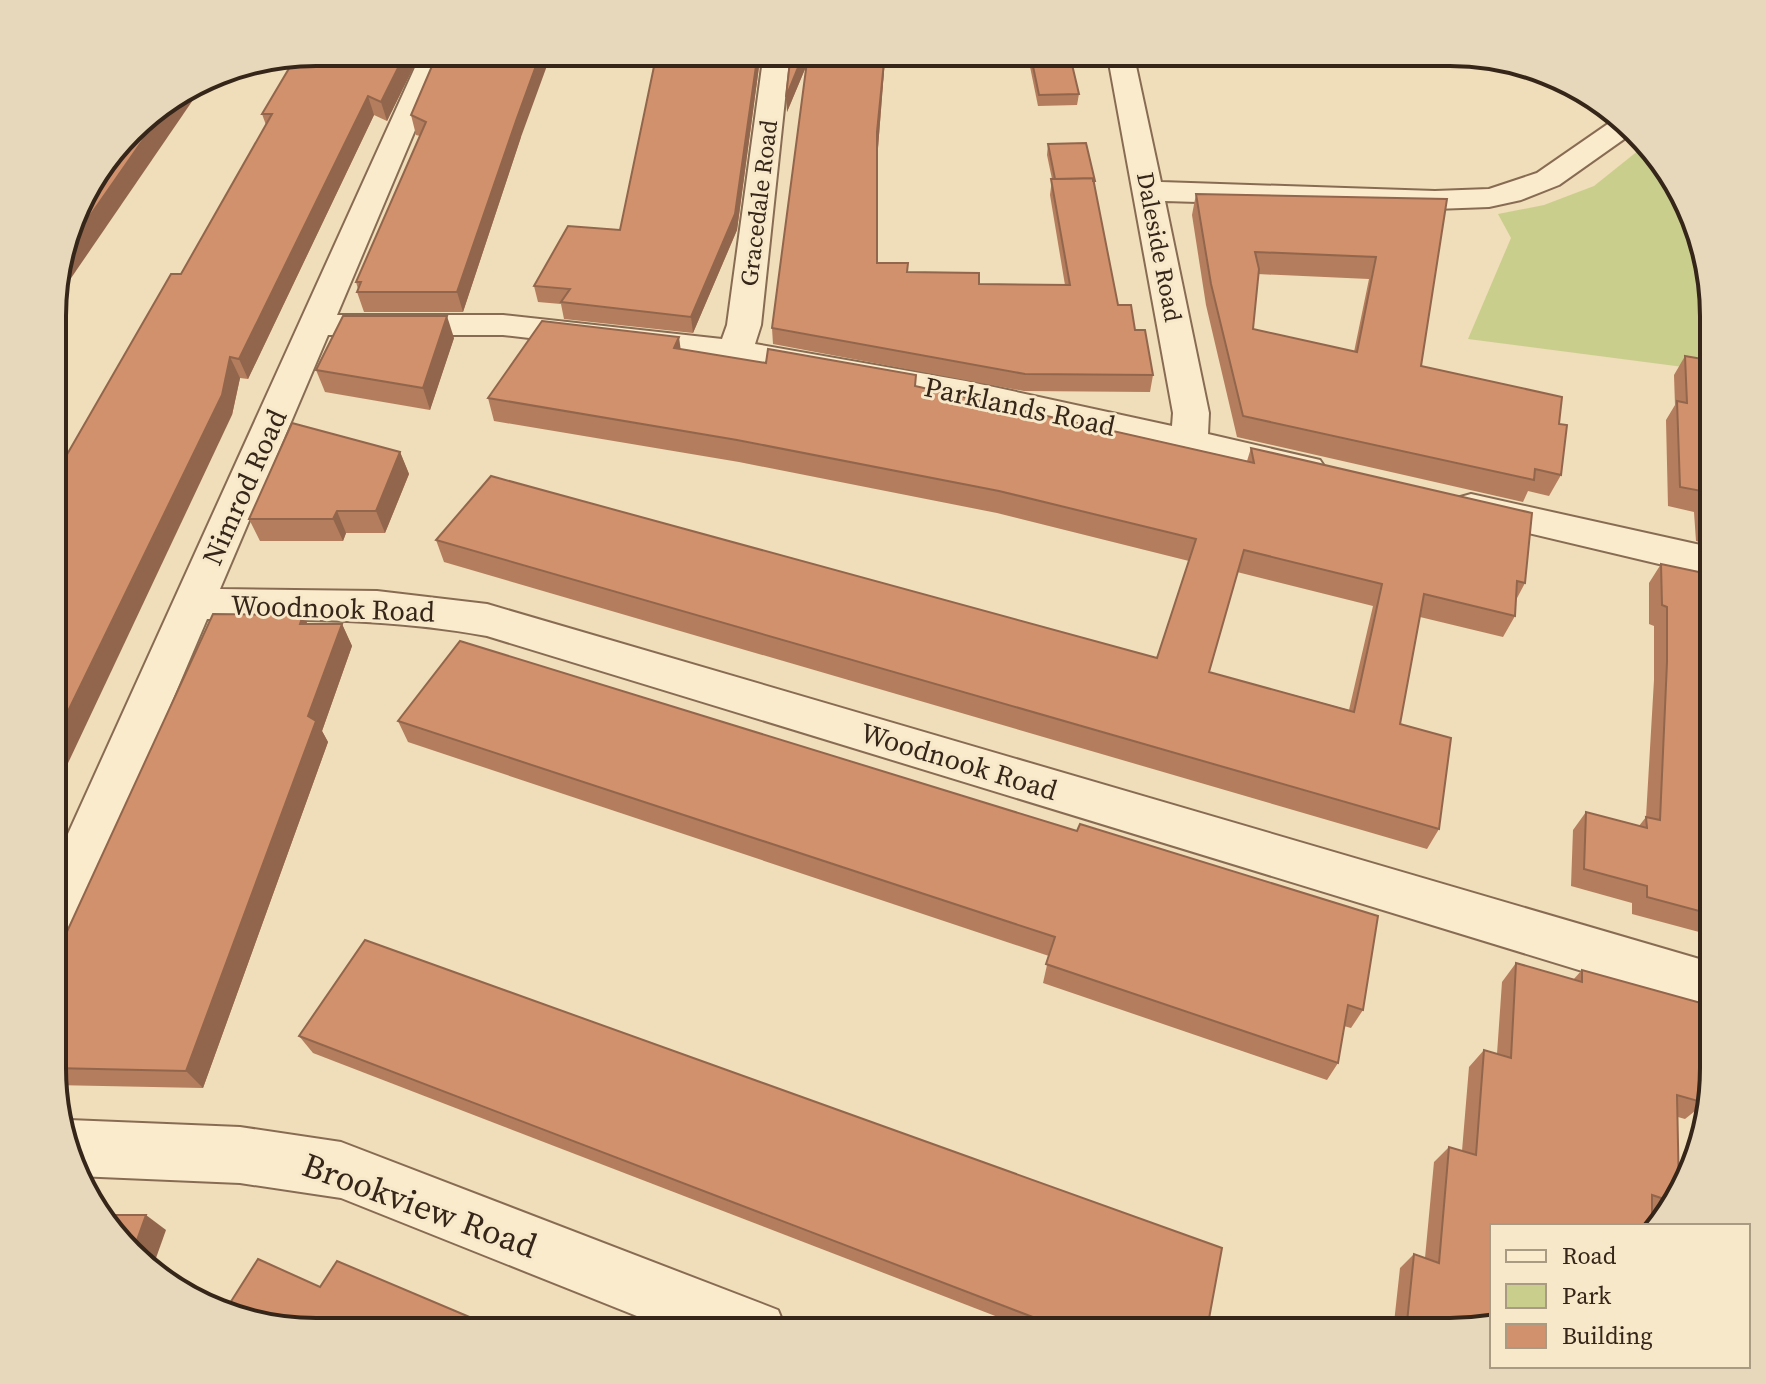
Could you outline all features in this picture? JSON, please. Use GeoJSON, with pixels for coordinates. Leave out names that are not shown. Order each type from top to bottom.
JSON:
{"type":"FeatureCollection","features":[{"type":"Feature","properties":{"kind":"street","name":"Nimrod Road"},"geometry":{"type":"LineString","coordinates":[[67,892],[428,67]]}},
{"type":"Feature","properties":{"kind":"street","name":"Gracedale Road"},"geometry":{"type":"LineString","coordinates":[[735,351],[744,325],[775,67]]}},
{"type":"Feature","properties":{"kind":"street","name":"Daleside Road"},"geometry":{"type":"LineString","coordinates":[[1123,67],[1191,413],[1189,442]]}},
{"type":"Feature","properties":{"kind":"street"},"geometry":{"type":"LineString","coordinates":[[1148,191],[1435,200],[1489,198],[1510,194],[1548,179],[1617,130]]}},
{"type":"Feature","properties":{"kind":"street","name":"Parklands Road"},"geometry":{"type":"LineString","coordinates":[[315,325],[503,325],[735,351],[966,392],[1343,477]]}},
{"type":"Feature","properties":{"kind":"street"},"geometry":{"type":"LineString","coordinates":[[1436,499],[1700,560]]}},
{"type":"Feature","properties":{"kind":"street","name":"Woodnook Road"},"geometry":{"type":"LineString","coordinates":[[193,604],[385,605],[431,608],[487,620],[1699,983]]}},
{"type":"Feature","properties":{"kind":"street","name":"Brookview Road"},"geometry":{"type":"LineString","coordinates":[[79,1148],[226,1152],[286,1158],[341,1170],[719,1317]]}},
{"type":"Feature","properties":{"kind":"green space"},"geometry":{"type":"Polygon","coordinates":[[[1638,151],[1658,177],[1681,221],[1695,268],[1700,316],[1700,369],[1468,339],[1511,238],[1498,214],[1544,205],[1594,186],[1638,151]]]}},
{"type":"Feature","properties":{"kind":"building"},"geometry":{"type":"Polygon","coordinates":[[[398,67],[381,102],[368,96],[239,359],[230,357],[222,395],[67,714],[66,456],[171,274],[181,274],[272,114],[262,114],[289,68],[398,67]]]}},
{"type":"Feature","properties":{"kind":"building"},"geometry":{"type":"Polygon","coordinates":[[[432,67],[536,67],[457,292],[357,292],[361,282],[356,282],[426,122],[411,115],[432,67]]]}},
{"type":"Feature","properties":{"kind":"building"},"geometry":{"type":"Polygon","coordinates":[[[654,67],[756,67],[735,214],[691,317],[561,302],[570,289],[534,286],[568,226],[620,230],[654,67]]]}},
{"type":"Feature","properties":{"kind":"building"},"geometry":{"type":"Polygon","coordinates":[[[789,67],[798,67],[786,97],[789,67]]]}},
{"type":"Feature","properties":{"kind":"building"},"geometry":{"type":"Polygon","coordinates":[[[806,67],[884,67],[877,132],[877,263],[908,263],[907,272],[979,273],[979,284],[1070,285],[1051,179],[1093,178],[1118,305],[1131,305],[1135,330],[1145,330],[1153,375],[1025,374],[772,328],[806,67]]]}},
{"type":"Feature","properties":{"kind":"building"},"geometry":{"type":"Polygon","coordinates":[[[1033,67],[1073,67],[1079,94],[1039,95],[1033,67]]]}},
{"type":"Feature","properties":{"kind":"building"},"geometry":{"type":"Polygon","coordinates":[[[151,128],[83,225],[108,177],[151,128]]]}},
{"type":"Feature","properties":{"kind":"building"},"geometry":{"type":"Polygon","coordinates":[[[1086,143],[1095,181],[1093,178],[1055,179],[1048,144],[1086,143]]]}},
{"type":"Feature","properties":{"kind":"building"},"geometry":{"type":"Polygon","coordinates":[[[1196,194],[1447,199],[1421,366],[1562,397],[1559,424],[1567,425],[1561,475],[1535,469],[1534,480],[1243,416],[1211,284],[1196,194]],[[1255,252],[1259,269],[1253,329],[1357,352],[1376,257],[1255,252]]]}},
{"type":"Feature","properties":{"kind":"building"},"geometry":{"type":"Polygon","coordinates":[[[343,316],[447,316],[423,388],[316,370],[343,316]]]}},
{"type":"Feature","properties":{"kind":"building"},"geometry":{"type":"Polygon","coordinates":[[[542,321],[679,337],[674,348],[766,363],[768,349],[916,375],[915,386],[1254,463],[1251,448],[1532,513],[1525,583],[1517,581],[1515,616],[1424,594],[1400,724],[1451,738],[1439,829],[436,540],[491,476],[1157,658],[1196,539],[999,491],[737,440],[488,398],[542,321]],[[1244,550],[1209,672],[1354,712],[1382,584],[1244,550]]]}},
{"type":"Feature","properties":{"kind":"building"},"geometry":{"type":"Polygon","coordinates":[[[1685,356],[1700,359],[1700,491],[1680,487],[1677,401],[1687,403],[1685,356]]]}},
{"type":"Feature","properties":{"kind":"building"},"geometry":{"type":"Polygon","coordinates":[[[292,423],[400,452],[376,511],[337,511],[333,519],[249,519],[292,423]]]}},
{"type":"Feature","properties":{"kind":"building"},"geometry":{"type":"Polygon","coordinates":[[[1661,564],[1700,572],[1699,911],[1647,897],[1647,886],[1584,869],[1586,812],[1647,828],[1646,817],[1660,820],[1667,662],[1667,607],[1662,605],[1661,564]]]}},
{"type":"Feature","properties":{"kind":"building"},"geometry":{"type":"Polygon","coordinates":[[[213,614],[303,615],[300,624],[342,624],[308,716],[316,721],[186,1071],[67,1068],[67,932],[213,614]]]}},
{"type":"Feature","properties":{"kind":"building"},"geometry":{"type":"Polygon","coordinates":[[[460,641],[1077,831],[1080,824],[1378,916],[1363,1010],[1348,1005],[1338,1063],[1046,964],[1055,937],[398,721],[460,641]]]}},
{"type":"Feature","properties":{"kind":"building"},"geometry":{"type":"Polygon","coordinates":[[[365,940],[1222,1248],[1209,1318],[1034,1318],[299,1036],[365,940]]]}},
{"type":"Feature","properties":{"kind":"building"},"geometry":{"type":"Polygon","coordinates":[[[1516,963],[1582,982],[1582,970],[1699,1002],[1698,1100],[1677,1095],[1679,1168],[1663,1199],[1652,1195],[1652,1215],[1645,1224],[1490,1224],[1490,1314],[1407,1318],[1414,1254],[1439,1263],[1449,1147],[1476,1155],[1484,1050],[1511,1058],[1516,963]]]}},
{"type":"Feature","properties":{"kind":"building"},"geometry":{"type":"Polygon","coordinates":[[[115,1215],[146,1215],[136,1242],[115,1215]]]}},
{"type":"Feature","properties":{"kind":"building"},"geometry":{"type":"Polygon","coordinates":[[[258,1259],[320,1287],[337,1261],[470,1317],[284,1316],[231,1302],[258,1259]]]}}]}
